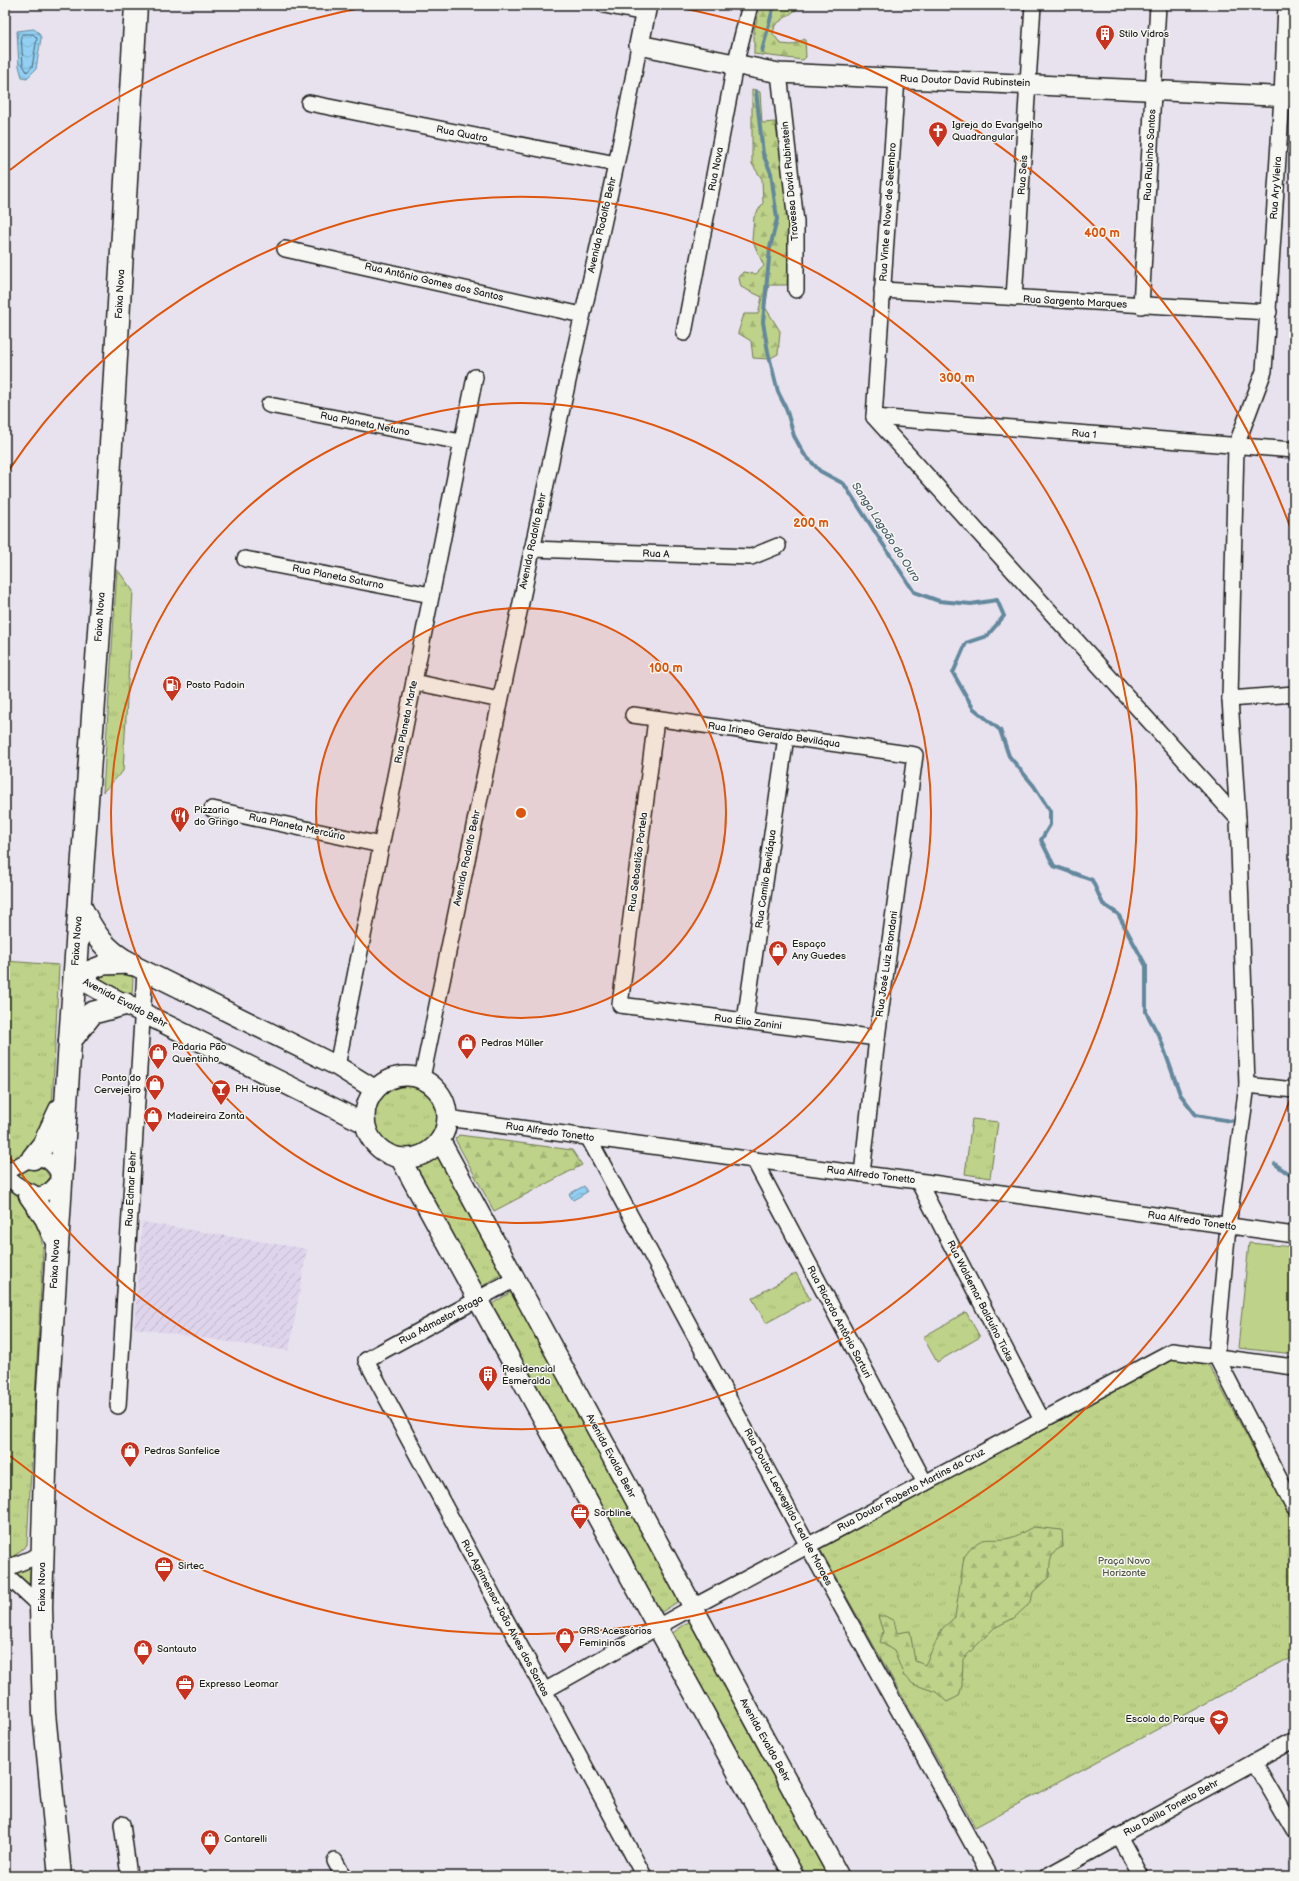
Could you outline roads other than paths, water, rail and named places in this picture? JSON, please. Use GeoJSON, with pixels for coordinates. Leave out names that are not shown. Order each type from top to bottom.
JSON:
{"type":"FeatureCollection","features":[{"type":"Feature","properties":{"kind":"highway","name":"Faixa Nova"},"geometry":{"type":"LineString","coordinates":[[60,1876],[44,1713],[41,1607],[47,1405],[56,1240],[107,517],[136,5]]}},
{"type":"Feature","properties":{"kind":"highway"},"geometry":{"type":"LineString","coordinates":[[80,906],[94,933],[116,957],[138,968]]}},
{"type":"Feature","properties":{"kind":"highway"},"geometry":{"type":"LineString","coordinates":[[70,1041],[92,1013],[133,1008]]}},
{"type":"Feature","properties":{"kind":"highway"},"geometry":{"type":"LineString","coordinates":[[33,1158],[44,1144],[52,1129],[66,1096]]}},
{"type":"Feature","properties":{"kind":"highway"},"geometry":{"type":"LineString","coordinates":[[30,1195],[46,1218],[56,1240]]}},
{"type":"Feature","properties":{"kind":"street"},"geometry":{"type":"LineString","coordinates":[[604,5],[646,9]]}},
{"type":"Feature","properties":{"kind":"street","name":"Rua Nova"},"geometry":{"type":"LineString","coordinates":[[684,333],[735,65],[750,5]]}},
{"type":"Feature","properties":{"kind":"street","name":"Rua Seis"},"geometry":{"type":"LineString","coordinates":[[1014,298],[1033,5]]}},
{"type":"Feature","properties":{"kind":"street","name":"Rua Rubinho Santos"},"geometry":{"type":"LineString","coordinates":[[1141,306],[1158,5]]}},
{"type":"Feature","properties":{"kind":"street","name":"Rua Ary Vieira"},"geometry":{"type":"LineString","coordinates":[[1216,1356],[1228,1226],[1247,1085],[1238,819],[1230,699],[1236,446],[1264,371],[1288,97],[1286,5]]}},
{"type":"Feature","properties":{"kind":"street","name":"Avenida Rodolfo Behr"},"geometry":{"type":"LineString","coordinates":[[422,1078],[532,549],[616,164],[646,9]]}},
{"type":"Feature","properties":{"kind":"street","name":"Rua Doutor David Rubinstein"},"geometry":{"type":"LineString","coordinates":[[639,45],[779,73],[1029,83],[1288,97]]}},
{"type":"Feature","properties":{"kind":"street","name":"Travessa David Rubinstein"},"geometry":{"type":"LineString","coordinates":[[779,73],[796,222],[796,290]]}},
{"type":"Feature","properties":{"kind":"street","name":"Rua Vinte e Nove de Setembro"},"geometry":{"type":"LineString","coordinates":[[874,417],[897,78]]}},
{"type":"Feature","properties":{"kind":"street","name":"Rua Quatro"},"geometry":{"type":"LineString","coordinates":[[309,103],[616,164]]}},
{"type":"Feature","properties":{"kind":"street","name":"Rua Antônio Gomes dos Santos"},"geometry":{"type":"LineString","coordinates":[[285,249],[582,315]]}},
{"type":"Feature","properties":{"kind":"street","name":"Rua Sargento Marques"},"geometry":{"type":"LineString","coordinates":[[882,290],[1141,306],[1268,312]]}},
{"type":"Feature","properties":{"kind":"street","name":"Rua Planeta Marte"},"geometry":{"type":"LineString","coordinates":[[337,1066],[475,377]]}},
{"type":"Feature","properties":{"kind":"street","name":"Rua Planeta Netuno"},"geometry":{"type":"LineString","coordinates":[[269,406],[461,442]]}},
{"type":"Feature","properties":{"kind":"street"},"geometry":{"type":"LineString","coordinates":[[874,417],[1238,819]]}},
{"type":"Feature","properties":{"kind":"street","name":"Rua 1"},"geometry":{"type":"LineString","coordinates":[[874,417],[1294,450]]}},
{"type":"Feature","properties":{"kind":"street","name":"Rua A"},"geometry":{"type":"LineString","coordinates":[[532,549],[751,557],[778,546]]}},
{"type":"Feature","properties":{"kind":"street","name":"Rua Planeta Saturno"},"geometry":{"type":"LineString","coordinates":[[245,560],[431,595]]}},
{"type":"Feature","properties":{"kind":"street"},"geometry":{"type":"LineString","coordinates":[[414,682],[500,700]]}},
{"type":"Feature","properties":{"kind":"street"},"geometry":{"type":"LineString","coordinates":[[1230,699],[1294,694]]}},
{"type":"Feature","properties":{"kind":"street","name":"Rua Irineo Geraldo Beviláqua"},"geometry":{"type":"LineString","coordinates":[[632,715],[915,755]]}},
{"type":"Feature","properties":{"kind":"street","name":"Rua Sebastião Portela"},"geometry":{"type":"LineString","coordinates":[[620,1005],[656,718]]}},
{"type":"Feature","properties":{"kind":"street","name":"Rua Camilo Beviláqua"},"geometry":{"type":"LineString","coordinates":[[745,1021],[786,737]]}},
{"type":"Feature","properties":{"kind":"street","name":"Rua José Luiz Brondani"},"geometry":{"type":"LineString","coordinates":[[862,1174],[877,1038],[915,755]]}},
{"type":"Feature","properties":{"kind":"street","name":"Rua Planeta Mercúrio"},"geometry":{"type":"LineString","coordinates":[[212,809],[381,845]]}},
{"type":"Feature","properties":{"kind":"street","name":"Avenida Evaldo Behr"},"geometry":{"type":"LineString","coordinates":[[75,976],[103,965],[138,968],[337,1066],[374,1089]]}},
{"type":"Feature","properties":{"kind":"street","name":"Rua Edmar Behr"},"geometry":{"type":"LineString","coordinates":[[118,1406],[133,1008],[138,968]]}},
{"type":"Feature","properties":{"kind":"street","name":"Avenida Evaldo Behr"},"geometry":{"type":"LineString","coordinates":[[75,976],[133,1008],[364,1123]]}},
{"type":"Feature","properties":{"kind":"street","name":"Rua Élio Zanini"},"geometry":{"type":"LineString","coordinates":[[620,1005],[877,1038]]}},
{"type":"Feature","properties":{"kind":"street"},"geometry":{"type":"LineString","coordinates":[[405,1075],[422,1078],[436,1088],[444,1101],[447,1118],[445,1130],[440,1140],[429,1151],[415,1157],[400,1158],[383,1152],[371,1140],[364,1123],[365,1105],[374,1089],[388,1078],[405,1075]]}},
{"type":"Feature","properties":{"kind":"street"},"geometry":{"type":"LineString","coordinates":[[1247,1085],[1294,1090]]}},
{"type":"Feature","properties":{"kind":"street","name":"Rua Alfredo Tonetto"},"geometry":{"type":"LineString","coordinates":[[447,1118],[918,1181],[1294,1235]]}},
{"type":"Feature","properties":{"kind":"street","name":"Rua Doutor Leovegildo Leal de Moraes"},"geometry":{"type":"LineString","coordinates":[[588,1137],[808,1546],[990,1876]]}},
{"type":"Feature","properties":{"kind":"street","name":"Avenida Evaldo Behr"},"geometry":{"type":"LineString","coordinates":[[440,1140],[839,1876]]}},
{"type":"Feature","properties":{"kind":"street"},"geometry":{"type":"LineString","coordinates":[[5,1173],[33,1158],[47,1161],[55,1166],[61,1178],[53,1189],[45,1194],[30,1195],[5,1177]]}},
{"type":"Feature","properties":{"kind":"street"},"geometry":{"type":"LineString","coordinates":[[400,1158],[794,1876]]}},
{"type":"Feature","properties":{"kind":"street","name":"Rua Ricardo Antônio Sarturi"},"geometry":{"type":"LineString","coordinates":[[754,1160],[925,1483]]}},
{"type":"Feature","properties":{"kind":"street","name":"Rua Waldemar Balduíno Ticks"},"geometry":{"type":"LineString","coordinates":[[918,1181],[1042,1420]]}},
{"type":"Feature","properties":{"kind":"street","name":"Rua Admastor Braga"},"geometry":{"type":"LineString","coordinates":[[366,1360],[515,1279]]}},
{"type":"Feature","properties":{"kind":"street","name":"Rua Doutor Roberto Martins da Cruz"},"geometry":{"type":"LineString","coordinates":[[544,1691],[693,1607],[1172,1352],[1294,1366]]}},
{"type":"Feature","properties":{"kind":"street"},"geometry":{"type":"LineString","coordinates":[[1216,1356],[1294,1507]]}},
{"type":"Feature","properties":{"kind":"street","name":"Rua Agrimensor João Alves dos Santos"},"geometry":{"type":"LineString","coordinates":[[366,1360],[644,1876]]}},
{"type":"Feature","properties":{"kind":"street"},"geometry":{"type":"LineString","coordinates":[[5,1569],[42,1554]]}},
{"type":"Feature","properties":{"kind":"street"},"geometry":{"type":"LineString","coordinates":[[5,1574],[41,1607]]}},
{"type":"Feature","properties":{"kind":"street","name":"Rua Dalila Tonetto Behr"},"geometry":{"type":"LineString","coordinates":[[1047,1876],[1294,1740]]}},
{"type":"Feature","properties":{"kind":"street"},"geometry":{"type":"LineString","coordinates":[[1254,1762],[1294,1830]]}},
{"type":"Feature","properties":{"kind":"street"},"geometry":{"type":"LineString","coordinates":[[122,1824],[129,1876]]}},
{"type":"Feature","properties":{"kind":"street"},"geometry":{"type":"LineString","coordinates":[[1119,1836],[1141,1876]]}},
{"type":"Feature","properties":{"kind":"street"},"geometry":{"type":"LineString","coordinates":[[335,1861],[343,1876]]}},
{"type":"Feature","properties":{"kind":"water"},"geometry":{"type":"Polygon","coordinates":[[[34,29],[39,33],[41,38],[36,69],[27,78],[22,77],[19,66],[17,31],[34,29]]]}},
{"type":"Feature","properties":{"kind":"water"},"geometry":{"type":"Polygon","coordinates":[[[584,1186],[587,1192],[573,1200],[569,1194],[584,1186]]]}},
{"type":"Feature","properties":{"kind":"waterway","name":"Sanga Lagoão do Ouro"},"geometry":{"type":"LineString","coordinates":[[762,51],[774,5]]}},
{"type":"Feature","properties":{"kind":"waterway","name":"Sanga Lagoão do Ouro"},"geometry":{"type":"LineString","coordinates":[[756,91],[763,154],[771,173],[777,219],[770,248],[763,322],[768,352],[778,392],[786,408],[794,436],[804,454],[820,471],[844,484],[914,592],[939,601],[971,604],[997,600],[1004,616],[987,636],[966,643],[953,673],[973,708],[1000,730],[1009,756],[1034,786],[1050,811],[1050,825],[1041,840],[1054,866],[1092,880],[1103,904],[1118,914],[1146,966],[1146,1012],[1160,1038],[1180,1094],[1196,1115],[1231,1121]]}},
{"type":"Feature","properties":{"kind":"waterway","name":"Sanga Lagoão do Ouro"},"geometry":{"type":"LineString","coordinates":[[1275,1164],[1294,1178]]}},
{"type":"Feature","properties":{"kind":"place","name":"Stilo Vidros"},"geometry":{"type":"Point","coordinates":[1105,51]}},
{"type":"Feature","properties":{"kind":"place","name":"Igreja do Evangelho Quadrangular"},"geometry":{"type":"Point","coordinates":[938,148]}},
{"type":"Feature","properties":{"kind":"place","name":"Posto Padoin"},"geometry":{"type":"Point","coordinates":[172,702]}},
{"type":"Feature","properties":{"kind":"place","name":"Pizzaria do Gringo"},"geometry":{"type":"Point","coordinates":[180,833]}},
{"type":"Feature","properties":{"kind":"place","name":"Espaço Any Guedes"},"geometry":{"type":"Point","coordinates":[778,967]}},
{"type":"Feature","properties":{"kind":"place","name":"Pedras Müller"},"geometry":{"type":"Point","coordinates":[467,1060]}},
{"type":"Feature","properties":{"kind":"place","name":"Padaria Pão Quentinho"},"geometry":{"type":"Point","coordinates":[158,1070]}},
{"type":"Feature","properties":{"kind":"place","name":"Ponto do Cervejeiro"},"geometry":{"type":"Point","coordinates":[155,1101]}},
{"type":"Feature","properties":{"kind":"place","name":"PH House"},"geometry":{"type":"Point","coordinates":[221,1106]}},
{"type":"Feature","properties":{"kind":"place","name":"Madeireira Zonta"},"geometry":{"type":"Point","coordinates":[153,1133]}},
{"type":"Feature","properties":{"kind":"place","name":"Residencial Esmeralda"},"geometry":{"type":"Point","coordinates":[488,1392]}},
{"type":"Feature","properties":{"kind":"place","name":"Pedras Sanfelice"},"geometry":{"type":"Point","coordinates":[130,1468]}},
{"type":"Feature","properties":{"kind":"place","name":"Sorbline"},"geometry":{"type":"Point","coordinates":[580,1530]}},
{"type":"Feature","properties":{"kind":"place","name":"Sirtec"},"geometry":{"type":"Point","coordinates":[164,1583]}},
{"type":"Feature","properties":{"kind":"place","name":"GRS Acessórios Femininos"},"geometry":{"type":"Point","coordinates":[565,1654]}},
{"type":"Feature","properties":{"kind":"place","name":"Santauto"},"geometry":{"type":"Point","coordinates":[143,1666]}},
{"type":"Feature","properties":{"kind":"place","name":"Expresso Leomar"},"geometry":{"type":"Point","coordinates":[185,1701]}},
{"type":"Feature","properties":{"kind":"place","name":"Escola do Parque"},"geometry":{"type":"Point","coordinates":[1219,1736]}},
{"type":"Feature","properties":{"kind":"place","name":"Cantarelli"},"geometry":{"type":"Point","coordinates":[210,1856]}},
{"type":"Feature","properties":{"kind":"park label","name":"Praça Novo Horizonte"},"geometry":{"type":"Point","coordinates":[1124,1566]}}]}
